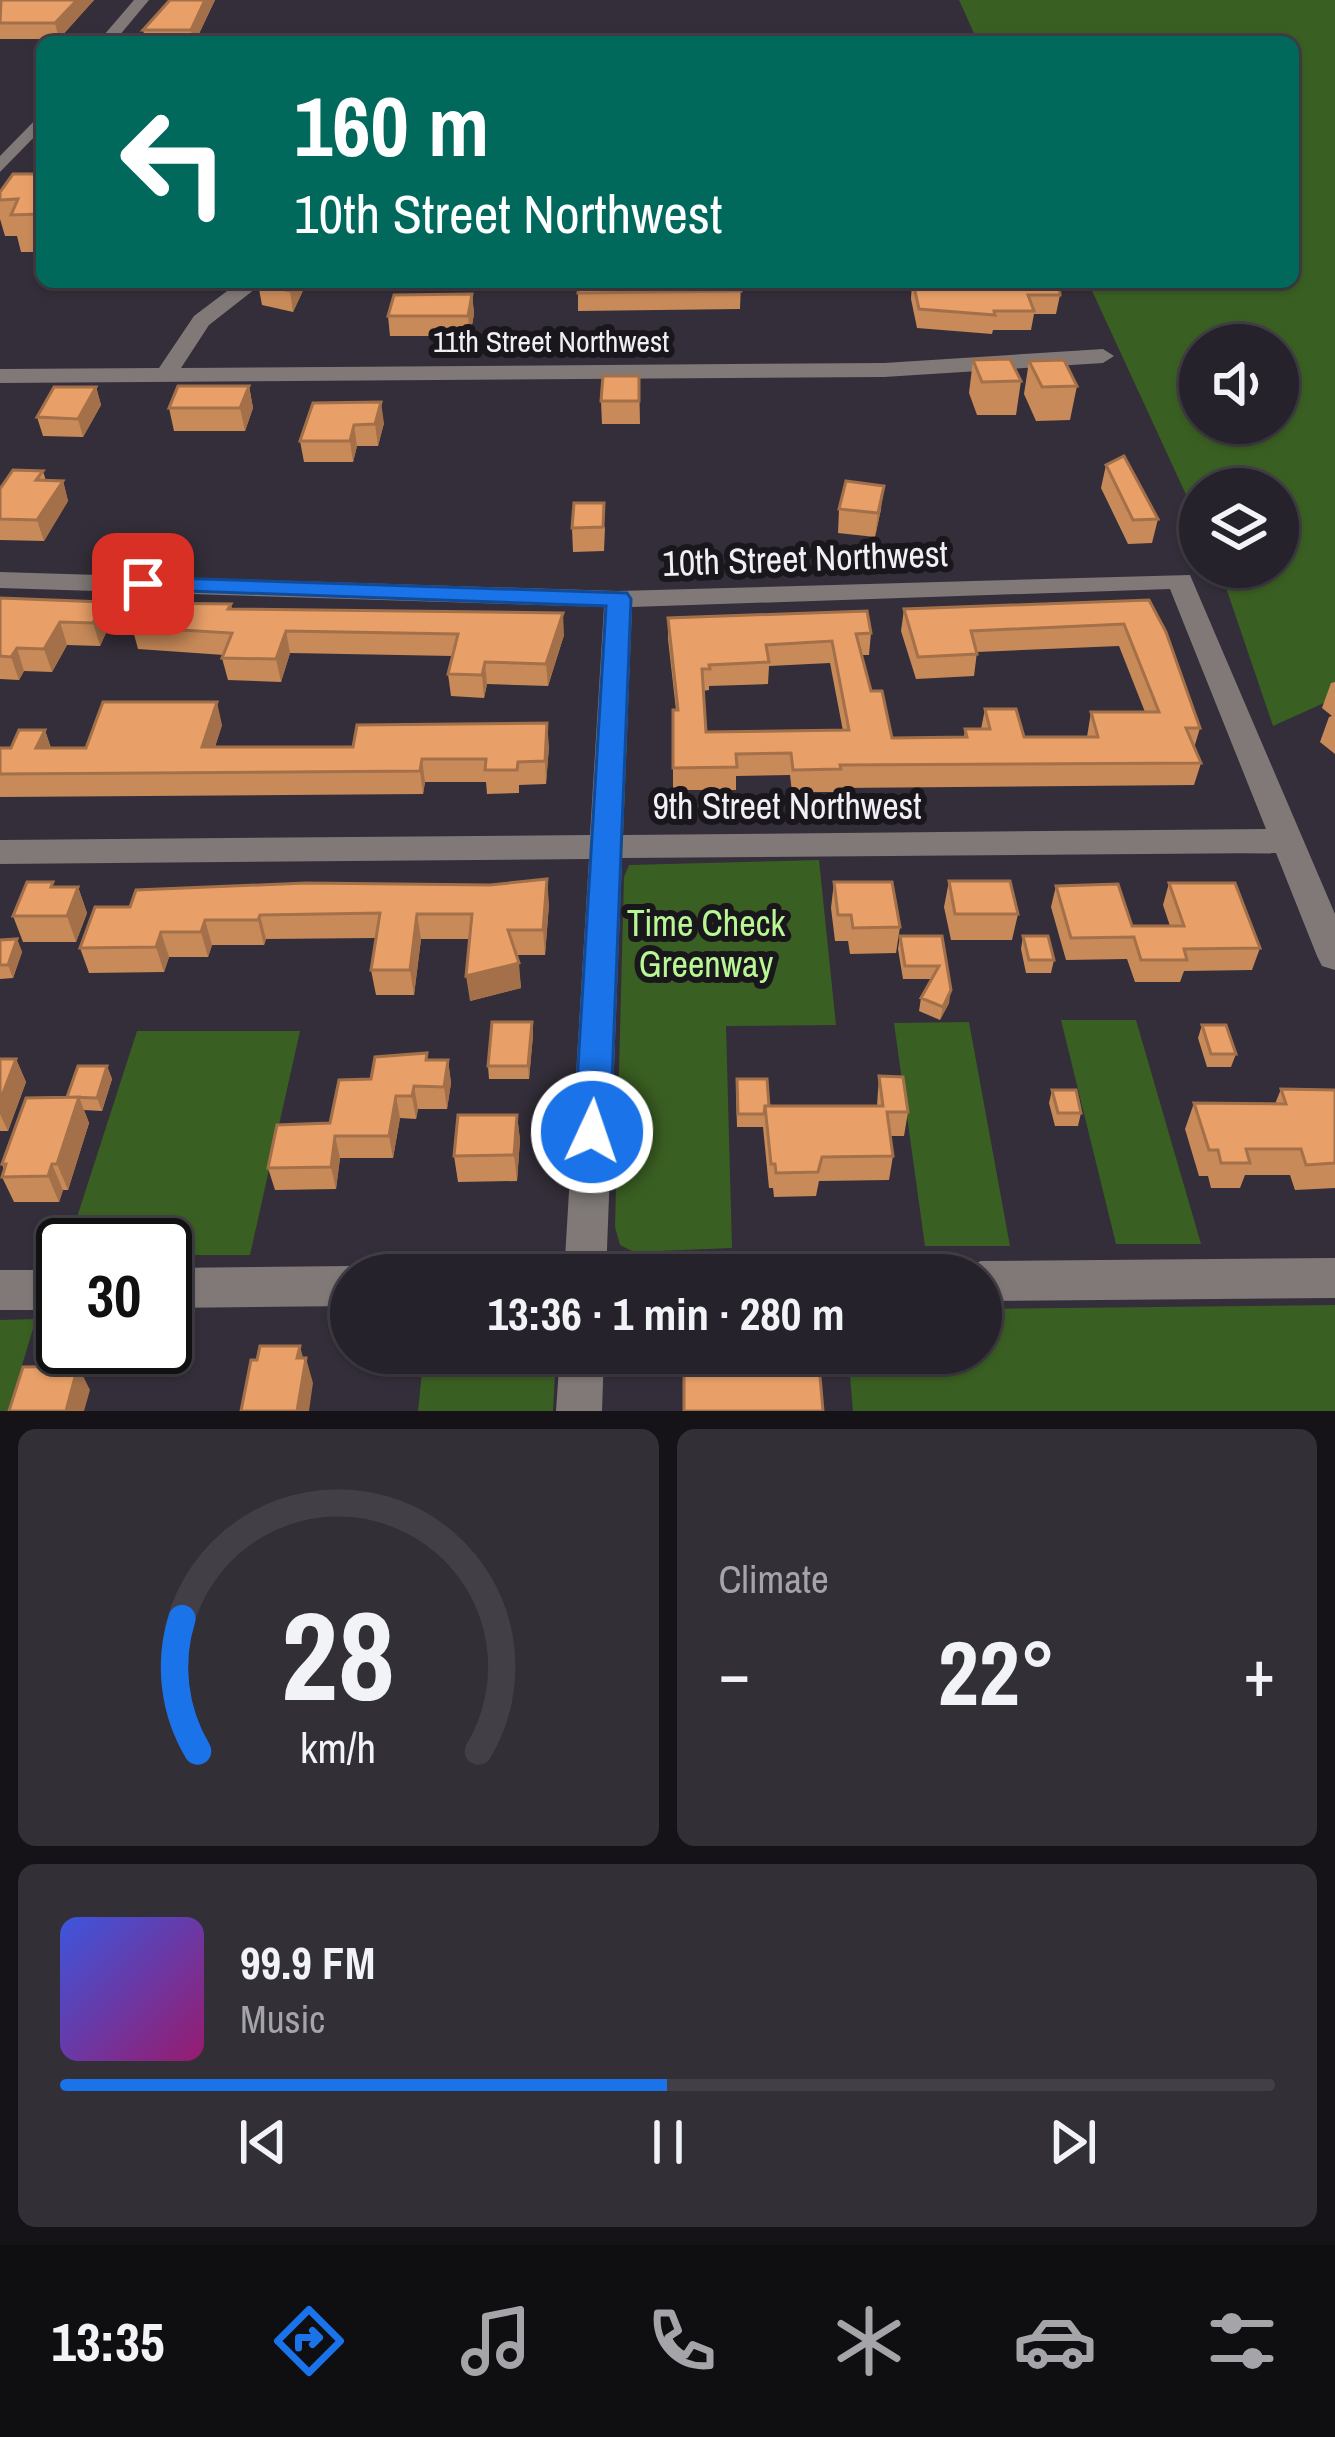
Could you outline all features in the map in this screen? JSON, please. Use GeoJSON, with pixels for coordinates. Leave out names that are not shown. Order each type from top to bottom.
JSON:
{"type":"FeatureCollection","features":[{"type":"Feature","properties":{"kind":"street"},"geometry":{"type":"LineString","coordinates":[[111,36],[142,0]]}},
{"type":"Feature","properties":{"kind":"street"},"geometry":{"type":"LineString","coordinates":[[0,167],[34,136]]}},
{"type":"Feature","properties":{"kind":"street"},"geometry":{"type":"LineString","coordinates":[[166,375],[191,328],[218,301],[243,288]]}},
{"type":"Feature","properties":{"kind":"street","name":"11th Street Northwest"},"geometry":{"type":"LineString","coordinates":[[0,376],[884,370],[1102,356]]}},
{"type":"Feature","properties":{"kind":"street","name":"10th Street Northwest"},"geometry":{"type":"LineString","coordinates":[[0,580],[619,599],[1180,581],[1287,841]]}},
{"type":"Feature","properties":{"kind":"street"},"geometry":{"type":"LineString","coordinates":[[586,1254],[619,599]]}},
{"type":"Feature","properties":{"kind":"street"},"geometry":{"type":"LineString","coordinates":[[1287,841],[1335,956]]}},
{"type":"Feature","properties":{"kind":"street","name":"9th Street Northwest"},"geometry":{"type":"LineString","coordinates":[[0,853],[1287,841]]}},
{"type":"Feature","properties":{"kind":"street"},"geometry":{"type":"LineString","coordinates":[[1002,1281],[1335,1278]]}},
{"type":"Feature","properties":{"kind":"street"},"geometry":{"type":"LineString","coordinates":[[192,1288],[330,1286]]}},
{"type":"Feature","properties":{"kind":"street"},"geometry":{"type":"LineString","coordinates":[[0,1290],[36,1290]]}},
{"type":"Feature","properties":{"kind":"street"},"geometry":{"type":"LineString","coordinates":[[579,1411],[581,1374]]}},
{"type":"Feature","properties":{"kind":"green space"},"geometry":{"type":"Polygon","coordinates":[[[959,0],[1335,0],[1335,698],[1273,726],[1226,588],[1299,588],[1299,468],[1179,468],[1179,479],[1091,288],[1299,288],[1299,36],[975,36],[959,0]]]}},
{"type":"Feature","properties":{"kind":"green space","name":"Time Check Greenway"},"geometry":{"type":"Polygon","coordinates":[[[819,860],[836,1025],[726,1026],[732,1248],[634,1252],[620,1245],[615,1227],[624,877],[629,865],[819,860]]]}},
{"type":"Feature","properties":{"kind":"green space"},"geometry":{"type":"Polygon","coordinates":[[[1061,1020],[1136,1020],[1201,1244],[1116,1244],[1061,1020]]]}},
{"type":"Feature","properties":{"kind":"green space"},"geometry":{"type":"Polygon","coordinates":[[[969,1022],[1010,1246],[925,1246],[894,1023],[969,1022]]]}},
{"type":"Feature","properties":{"kind":"green space"},"geometry":{"type":"Polygon","coordinates":[[[137,1031],[300,1031],[250,1255],[192,1255],[192,1218],[77,1218],[137,1031]]]}},
{"type":"Feature","properties":{"kind":"green space"},"geometry":{"type":"Polygon","coordinates":[[[1335,1305],[1335,1411],[853,1411],[850,1374],[1002,1374],[1002,1309],[1335,1305]]]}},
{"type":"Feature","properties":{"kind":"green space"},"geometry":{"type":"Polygon","coordinates":[[[36,1319],[8,1411],[0,1411],[0,1320],[36,1319]]]}},
{"type":"Feature","properties":{"kind":"green space"},"geometry":{"type":"Polygon","coordinates":[[[422,1374],[555,1374],[553,1411],[418,1411],[422,1374]]]}},
{"type":"Feature","properties":{"kind":"building"},"geometry":{"type":"Polygon","coordinates":[[[1,0],[77,0],[55,23],[0,23],[1,0]]]}},
{"type":"Feature","properties":{"kind":"building"},"geometry":{"type":"Polygon","coordinates":[[[170,0],[205,0],[191,30],[143,30],[170,0]]]}},
{"type":"Feature","properties":{"kind":"building"},"geometry":{"type":"Polygon","coordinates":[[[13,174],[36,174],[36,214],[11,215],[18,199],[0,200],[13,174]]]}},
{"type":"Feature","properties":{"kind":"building"},"geometry":{"type":"Polygon","coordinates":[[[579,288],[741,288],[741,291],[578,293],[579,288]]]}},
{"type":"Feature","properties":{"kind":"building"},"geometry":{"type":"Polygon","coordinates":[[[914,288],[1059,288],[1060,295],[1028,295],[1034,311],[994,311],[995,315],[919,309],[914,288]]]}},
{"type":"Feature","properties":{"kind":"building"},"geometry":{"type":"Polygon","coordinates":[[[472,294],[468,316],[388,316],[394,295],[472,294]]]}},
{"type":"Feature","properties":{"kind":"building"},"geometry":{"type":"Polygon","coordinates":[[[1010,359],[1021,381],[982,382],[973,360],[1010,359]]]}},
{"type":"Feature","properties":{"kind":"building"},"geometry":{"type":"Polygon","coordinates":[[[1064,360],[1077,386],[1042,387],[1029,361],[1064,360]]]}},
{"type":"Feature","properties":{"kind":"building"},"geometry":{"type":"Polygon","coordinates":[[[603,376],[639,376],[639,401],[601,401],[603,376]]]}},
{"type":"Feature","properties":{"kind":"building"},"geometry":{"type":"Polygon","coordinates":[[[178,386],[249,386],[240,408],[169,408],[178,386]]]}},
{"type":"Feature","properties":{"kind":"building"},"geometry":{"type":"Polygon","coordinates":[[[54,387],[96,387],[78,419],[37,417],[54,387]]]}},
{"type":"Feature","properties":{"kind":"building"},"geometry":{"type":"Polygon","coordinates":[[[381,402],[375,424],[354,425],[350,441],[300,441],[313,403],[381,402]]]}},
{"type":"Feature","properties":{"kind":"building"},"geometry":{"type":"Polygon","coordinates":[[[1124,456],[1158,519],[1133,520],[1106,465],[1124,456]]]}},
{"type":"Feature","properties":{"kind":"building"},"geometry":{"type":"Polygon","coordinates":[[[13,470],[43,471],[36,480],[63,481],[37,520],[0,519],[0,489],[13,470]]]}},
{"type":"Feature","properties":{"kind":"building"},"geometry":{"type":"Polygon","coordinates":[[[846,481],[884,486],[878,513],[839,509],[846,481]]]}},
{"type":"Feature","properties":{"kind":"building"},"geometry":{"type":"Polygon","coordinates":[[[574,503],[604,503],[603,527],[572,528],[574,503]]]}},
{"type":"Feature","properties":{"kind":"building"},"geometry":{"type":"Polygon","coordinates":[[[0,598],[103,602],[93,623],[60,622],[44,649],[17,648],[11,657],[0,656],[0,598]]]}},
{"type":"Feature","properties":{"kind":"building"},"geometry":{"type":"Polygon","coordinates":[[[1149,600],[1166,632],[1200,728],[1186,728],[1201,763],[840,765],[841,769],[793,770],[791,753],[736,754],[737,767],[673,768],[673,710],[678,710],[668,618],[867,611],[871,633],[856,634],[871,691],[882,691],[892,738],[967,737],[965,729],[990,729],[985,709],[1016,709],[1024,737],[1098,737],[1091,712],[1159,712],[1124,624],[971,631],[977,654],[918,657],[904,609],[1149,600]],[[832,641],[766,645],[769,662],[702,669],[706,732],[849,730],[832,641]]]}},
{"type":"Feature","properties":{"kind":"building"},"geometry":{"type":"Polygon","coordinates":[[[141,603],[231,604],[228,609],[563,613],[546,664],[485,662],[482,675],[448,674],[458,634],[286,631],[276,659],[222,658],[232,633],[132,627],[141,603]]]}},
{"type":"Feature","properties":{"kind":"building"},"geometry":{"type":"Polygon","coordinates":[[[103,702],[217,702],[202,747],[353,747],[357,725],[547,723],[545,761],[518,762],[517,770],[485,770],[486,759],[422,759],[420,771],[0,774],[0,748],[11,748],[19,730],[45,730],[36,748],[86,748],[103,702]]]}},
{"type":"Feature","properties":{"kind":"building"},"geometry":{"type":"Polygon","coordinates":[[[547,879],[543,930],[508,930],[519,963],[466,976],[472,914],[417,914],[410,970],[371,970],[380,913],[205,920],[201,932],[161,932],[156,947],[80,948],[95,907],[130,907],[136,890],[306,883],[490,885],[547,879]]]}},
{"type":"Feature","properties":{"kind":"building"},"geometry":{"type":"Polygon","coordinates":[[[949,881],[1010,881],[1018,914],[955,914],[949,881]]]}},
{"type":"Feature","properties":{"kind":"building"},"geometry":{"type":"Polygon","coordinates":[[[27,882],[78,887],[67,916],[13,916],[27,882]]]}},
{"type":"Feature","properties":{"kind":"building"},"geometry":{"type":"Polygon","coordinates":[[[834,882],[892,882],[900,927],[853,928],[851,915],[838,915],[834,882]]]}},
{"type":"Feature","properties":{"kind":"building"},"geometry":{"type":"Polygon","coordinates":[[[1169,883],[1235,883],[1260,948],[1184,949],[1187,960],[1141,960],[1134,937],[1071,938],[1056,886],[1118,884],[1132,926],[1184,926],[1169,883]]]}},
{"type":"Feature","properties":{"kind":"building"},"geometry":{"type":"Polygon","coordinates":[[[900,936],[942,936],[951,990],[943,1007],[921,998],[939,966],[905,966],[900,936]]]}},
{"type":"Feature","properties":{"kind":"building"},"geometry":{"type":"Polygon","coordinates":[[[1023,936],[1048,936],[1054,960],[1029,960],[1023,936]]]}},
{"type":"Feature","properties":{"kind":"building"},"geometry":{"type":"Polygon","coordinates":[[[17,939],[8,965],[0,965],[0,940],[17,939]]]}},
{"type":"Feature","properties":{"kind":"building"},"geometry":{"type":"Polygon","coordinates":[[[492,1022],[532,1022],[528,1066],[488,1066],[492,1022]]]}},
{"type":"Feature","properties":{"kind":"building"},"geometry":{"type":"Polygon","coordinates":[[[1202,1025],[1226,1025],[1236,1054],[1211,1054],[1202,1025]]]}},
{"type":"Feature","properties":{"kind":"building"},"geometry":{"type":"Polygon","coordinates":[[[427,1053],[426,1060],[448,1060],[444,1087],[414,1086],[412,1096],[396,1096],[389,1136],[335,1136],[331,1167],[268,1168],[277,1125],[330,1123],[339,1080],[371,1079],[375,1057],[427,1053]]]}},
{"type":"Feature","properties":{"kind":"building"},"geometry":{"type":"Polygon","coordinates":[[[0,1059],[16,1059],[0,1101],[0,1059]]]}},
{"type":"Feature","properties":{"kind":"building"},"geometry":{"type":"Polygon","coordinates":[[[78,1066],[107,1066],[97,1098],[67,1097],[78,1066]]]}},
{"type":"Feature","properties":{"kind":"building"},"geometry":{"type":"Polygon","coordinates":[[[879,1076],[903,1077],[908,1112],[887,1112],[893,1156],[822,1157],[818,1172],[776,1173],[765,1106],[883,1106],[879,1076]]]}},
{"type":"Feature","properties":{"kind":"building"},"geometry":{"type":"Polygon","coordinates":[[[737,1079],[767,1079],[769,1106],[764,1114],[738,1114],[737,1079]]]}},
{"type":"Feature","properties":{"kind":"building"},"geometry":{"type":"Polygon","coordinates":[[[1281,1089],[1335,1090],[1335,1163],[1306,1165],[1301,1149],[1246,1149],[1250,1163],[1221,1163],[1218,1150],[1209,1150],[1194,1103],[1286,1104],[1281,1089]]]}},
{"type":"Feature","properties":{"kind":"building"},"geometry":{"type":"Polygon","coordinates":[[[1052,1090],[1076,1090],[1081,1113],[1058,1113],[1052,1090]]]}},
{"type":"Feature","properties":{"kind":"building"},"geometry":{"type":"Polygon","coordinates":[[[79,1097],[57,1164],[52,1164],[48,1176],[2,1177],[6,1164],[2,1164],[26,1098],[79,1097]]]}},
{"type":"Feature","properties":{"kind":"building"},"geometry":{"type":"Polygon","coordinates":[[[458,1115],[517,1115],[514,1155],[454,1156],[458,1115]]]}},
{"type":"Feature","properties":{"kind":"building"},"geometry":{"type":"Polygon","coordinates":[[[260,1346],[300,1346],[297,1358],[306,1358],[297,1411],[241,1411],[251,1360],[257,1360],[260,1346]]]}},
{"type":"Feature","properties":{"kind":"building"},"geometry":{"type":"Polygon","coordinates":[[[23,1367],[36,1367],[36,1374],[76,1374],[66,1411],[9,1411],[23,1367]]]}},
{"type":"Feature","properties":{"kind":"building"},"geometry":{"type":"Polygon","coordinates":[[[684,1374],[820,1374],[823,1411],[684,1411],[684,1374]]]}},
{"type":"Feature","properties":{"kind":"route"},"geometry":{"type":"LineString","coordinates":[[143,584],[619,599],[592,1132]]}}]}
